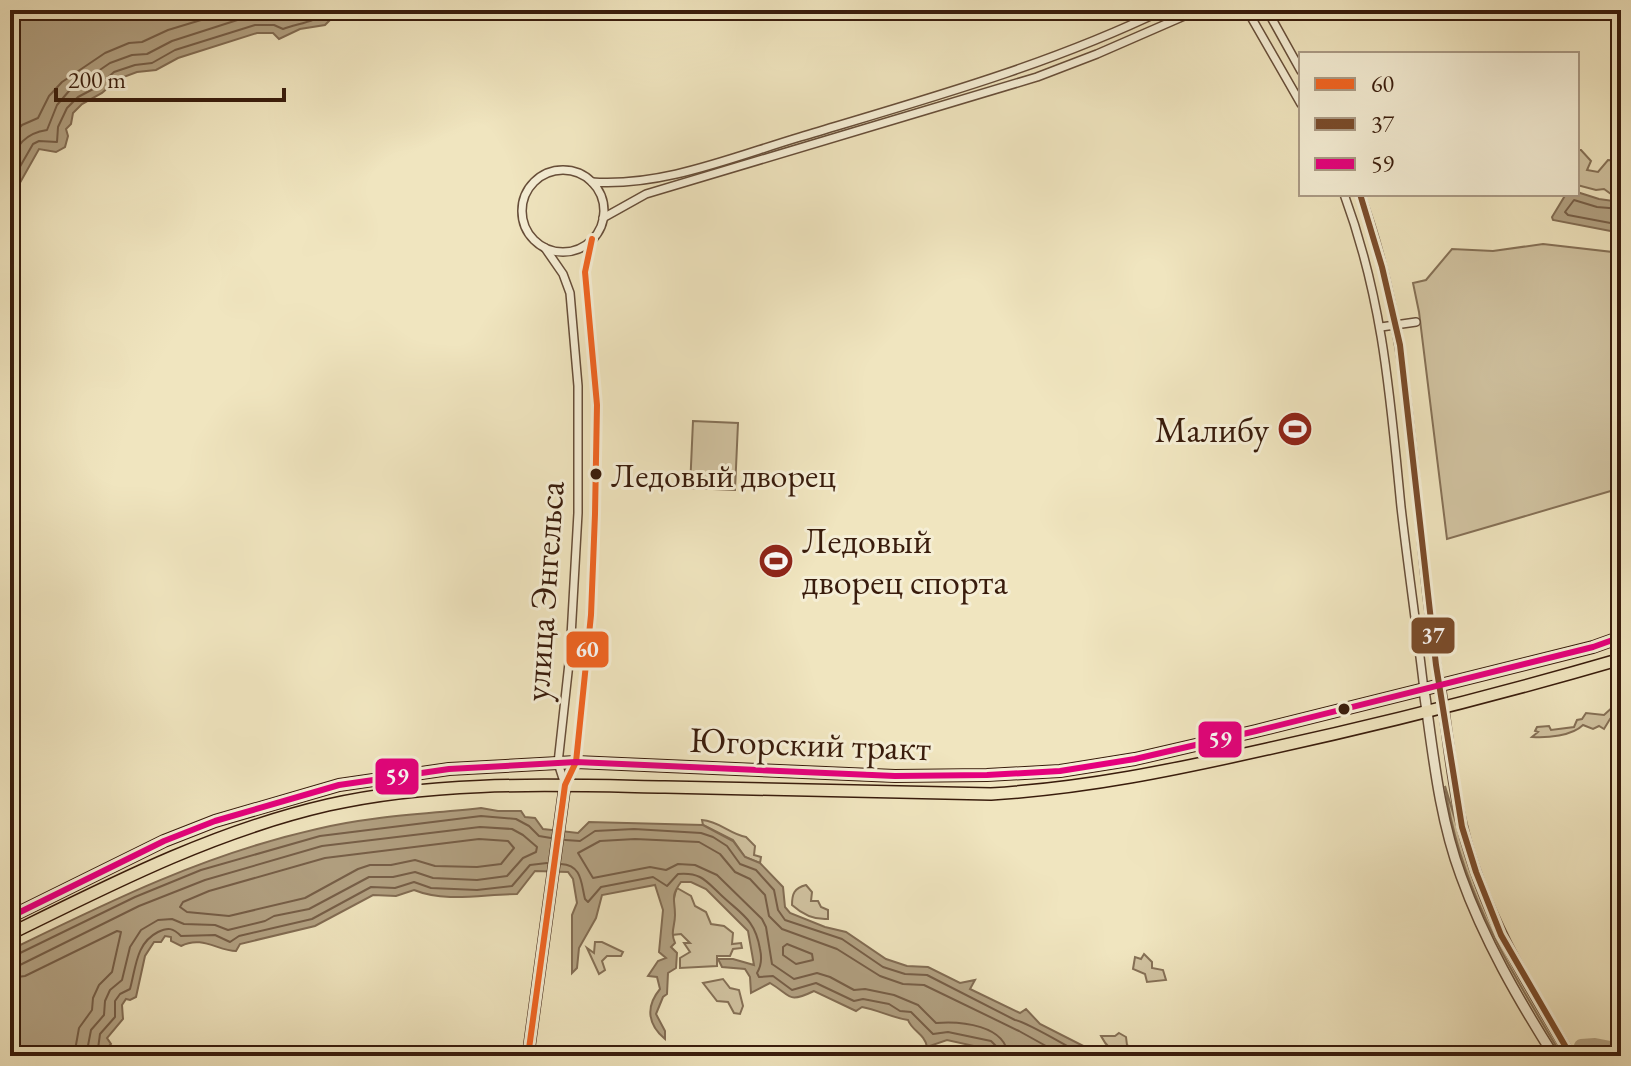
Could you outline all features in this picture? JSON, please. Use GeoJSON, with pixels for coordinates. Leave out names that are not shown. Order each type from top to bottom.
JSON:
{"type":"FeatureCollection","features":[{"type":"Feature","properties":{"kind":"main road","name":"Югорский тракт"},"geometry":{"type":"LineString","coordinates":[[10,917],[164,841],[281,800],[339,785],[411,773],[576,762],[895,776],[1060,771],[1150,755],[1424,690],[1621,637]]}},
{"type":"Feature","properties":{"kind":"main road","name":"Югорский тракт"},"geometry":{"type":"LineString","coordinates":[[10,934],[176,854],[273,819],[330,804],[432,789],[565,785],[991,794],[1061,789],[1197,766],[1335,735],[1621,659]]}},
{"type":"Feature","properties":{"kind":"main road","name":"улица Энгельса"},"geometry":{"type":"LineString","coordinates":[[528,1056],[565,785]]}},
{"type":"Feature","properties":{"kind":"street"},"geometry":{"type":"LineString","coordinates":[[592,182],[635,182],[683,171],[838,125],[1058,56],[1163,10]]}},
{"type":"Feature","properties":{"kind":"street"},"geometry":{"type":"LineString","coordinates":[[603,218],[646,194],[1037,77],[1198,10]]}},
{"type":"Feature","properties":{"kind":"street"},"geometry":{"type":"LineString","coordinates":[[1247,10],[1299,101]]}},
{"type":"Feature","properties":{"kind":"street"},"geometry":{"type":"LineString","coordinates":[[1267,10],[1299,67]]}},
{"type":"Feature","properties":{"kind":"street"},"geometry":{"type":"LineString","coordinates":[[559,170],[580,174],[592,182],[602,200],[603,218],[592,239],[573,250],[559,251],[545,248],[529,234],[523,221],[522,207],[530,187],[546,174],[559,170]]}},
{"type":"Feature","properties":{"kind":"street"},"geometry":{"type":"LineString","coordinates":[[1345,196],[1368,264],[1381,327],[1409,580],[1440,796],[1460,875],[1501,967],[1554,1056]]}},
{"type":"Feature","properties":{"kind":"street"},"geometry":{"type":"LineString","coordinates":[[1361,196],[1396,325],[1457,800],[1476,872],[1501,935],[1571,1056]]}},
{"type":"Feature","properties":{"kind":"street","name":"улица Энгельса"},"geometry":{"type":"LineString","coordinates":[[565,785],[576,762],[591,615],[596,396],[585,272],[592,239]]}},
{"type":"Feature","properties":{"kind":"street","name":"улица Энгельса"},"geometry":{"type":"LineString","coordinates":[[545,248],[561,270],[570,293],[578,400],[575,571],[558,763],[565,785]]}},
{"type":"Feature","properties":{"kind":"street"},"geometry":{"type":"LineString","coordinates":[[1381,327],[1416,322]]}},
{"type":"Feature","properties":{"kind":"street"},"geometry":{"type":"LineString","coordinates":[[578,400],[596,396]]}},
{"type":"Feature","properties":{"kind":"shaded area"},"geometry":{"type":"Polygon","coordinates":[[[1579,150],[1591,161],[1587,170],[1598,172],[1608,160],[1621,161],[1621,194],[1579,186],[1579,150]]]}},
{"type":"Feature","properties":{"kind":"shaded area"},"geometry":{"type":"Polygon","coordinates":[[[1543,244],[1621,253],[1621,378],[1617,380],[1621,488],[1447,539],[1413,283],[1426,280],[1452,249],[1493,251],[1543,244]]]}},
{"type":"Feature","properties":{"kind":"shaded area"},"geometry":{"type":"Polygon","coordinates":[[[693,421],[738,423],[735,490],[690,488],[693,421]]]}},
{"type":"Feature","properties":{"kind":"shaded area"},"geometry":{"type":"Polygon","coordinates":[[[1616,704],[1621,704],[1621,724],[1610,719],[1604,729],[1583,725],[1566,734],[1532,737],[1538,732],[1535,731],[1537,727],[1549,726],[1551,730],[1574,727],[1586,713],[1604,715],[1616,704]]]}},
{"type":"Feature","properties":{"kind":"shaded area"},"geometry":{"type":"Polygon","coordinates":[[[1445,786],[1490,921],[1516,973],[1567,1056],[1562,1056],[1489,927],[1462,859],[1445,786]]]}},
{"type":"Feature","properties":{"kind":"shaded area"},"geometry":{"type":"Polygon","coordinates":[[[702,820],[746,837],[755,846],[754,855],[761,857],[760,863],[745,857],[733,840],[703,825],[702,820]]]}},
{"type":"Feature","properties":{"kind":"shaded area"},"geometry":{"type":"Polygon","coordinates":[[[806,885],[812,892],[811,901],[818,901],[821,907],[828,910],[828,919],[808,916],[792,905],[794,892],[806,885]]]}},
{"type":"Feature","properties":{"kind":"shaded area"},"geometry":{"type":"Polygon","coordinates":[[[677,888],[691,896],[695,906],[706,912],[711,924],[724,926],[733,933],[732,944],[741,943],[742,948],[733,949],[730,956],[717,956],[717,966],[680,968],[680,958],[690,952],[684,943],[690,943],[681,934],[671,935],[677,888]]]}},
{"type":"Feature","properties":{"kind":"shaded area"},"geometry":{"type":"Polygon","coordinates":[[[595,942],[623,952],[621,956],[607,956],[602,961],[605,970],[599,974],[587,948],[594,953],[595,942]]]}},
{"type":"Feature","properties":{"kind":"shaded area"},"geometry":{"type":"Polygon","coordinates":[[[1144,954],[1152,962],[1152,968],[1163,970],[1166,980],[1147,982],[1145,974],[1133,969],[1135,957],[1141,959],[1144,954]]]}},
{"type":"Feature","properties":{"kind":"shaded area"},"geometry":{"type":"Polygon","coordinates":[[[723,979],[730,988],[739,990],[743,1006],[740,1014],[734,1013],[728,1002],[717,1001],[703,983],[723,979]]]}},
{"type":"Feature","properties":{"kind":"shaded area"},"geometry":{"type":"Polygon","coordinates":[[[1119,1033],[1126,1037],[1127,1045],[1132,1048],[1165,1056],[1120,1055],[1101,1036],[1119,1033]]]}},
{"type":"Feature","properties":{"kind":"water"},"geometry":{"type":"Polygon","coordinates":[[[10,10],[340,10],[325,25],[300,29],[279,39],[273,33],[257,33],[178,58],[156,70],[137,72],[118,79],[73,113],[71,124],[66,129],[65,147],[56,152],[39,149],[17,188],[17,198],[10,199],[10,10]]]}},
{"type":"Feature","properties":{"kind":"water"},"geometry":{"type":"Polygon","coordinates":[[[1579,193],[1621,202],[1621,233],[1553,220],[1565,196],[1579,196],[1579,193]]]}},
{"type":"Feature","properties":{"kind":"water"},"geometry":{"type":"Polygon","coordinates":[[[481,808],[521,811],[525,817],[535,818],[543,829],[578,833],[589,822],[703,825],[733,841],[745,857],[760,863],[783,887],[785,907],[790,913],[846,932],[886,959],[907,966],[928,967],[960,983],[975,980],[970,989],[1020,1013],[1026,1009],[1040,1024],[1103,1056],[991,1056],[988,1049],[947,1040],[927,1047],[908,1020],[862,1007],[856,1011],[814,991],[794,998],[770,983],[751,993],[750,977],[745,969],[722,967],[718,959],[733,959],[754,965],[748,931],[706,889],[691,882],[681,882],[674,895],[675,943],[671,947],[677,953],[676,968],[668,973],[667,994],[656,1014],[665,1031],[665,1039],[650,1016],[652,1002],[660,989],[657,977],[648,976],[658,961],[666,958],[659,952],[663,910],[655,885],[602,895],[596,918],[579,948],[577,968],[572,973],[572,915],[577,903],[573,879],[568,872],[535,871],[517,894],[452,897],[414,890],[396,896],[373,895],[315,926],[240,944],[236,951],[196,942],[181,946],[165,936],[161,942],[154,942],[145,956],[136,997],[126,999],[122,1005],[123,1019],[107,1038],[111,1044],[100,1056],[10,1056],[10,950],[160,880],[276,839],[357,821],[481,808]]]}},
{"type":"Feature","properties":{"kind":"waterway"},"geometry":{"type":"LineString","coordinates":[[1581,1046],[1621,1050]]}},
{"type":"Feature","properties":{"kind":"transit line","name":"37"},"geometry":{"type":"LineString","coordinates":[[1361,196],[1382,267],[1400,345],[1436,665],[1462,827],[1501,935],[1571,1056]]}},
{"type":"Feature","properties":{"kind":"transit line","name":"60"},"geometry":{"type":"LineString","coordinates":[[528,1056],[565,785],[576,762],[591,615],[597,405],[585,272],[592,239]]}},
{"type":"Feature","properties":{"kind":"transit line","name":"59"},"geometry":{"type":"LineString","coordinates":[[10,917],[164,841],[215,821],[339,785],[449,769],[576,762],[895,776],[1060,771],[1135,759],[1256,731],[1593,647],[1621,637]]}},
{"type":"Feature","properties":{"kind":"place","name":"Малибу"},"geometry":{"type":"Point","coordinates":[1295,429]}},
{"type":"Feature","properties":{"kind":"place","name":"Ледовый дворец"},"geometry":{"type":"Point","coordinates":[596,474]}},
{"type":"Feature","properties":{"kind":"place","name":"Ледовый дворец спорта"},"geometry":{"type":"Point","coordinates":[776,561]}}]}
